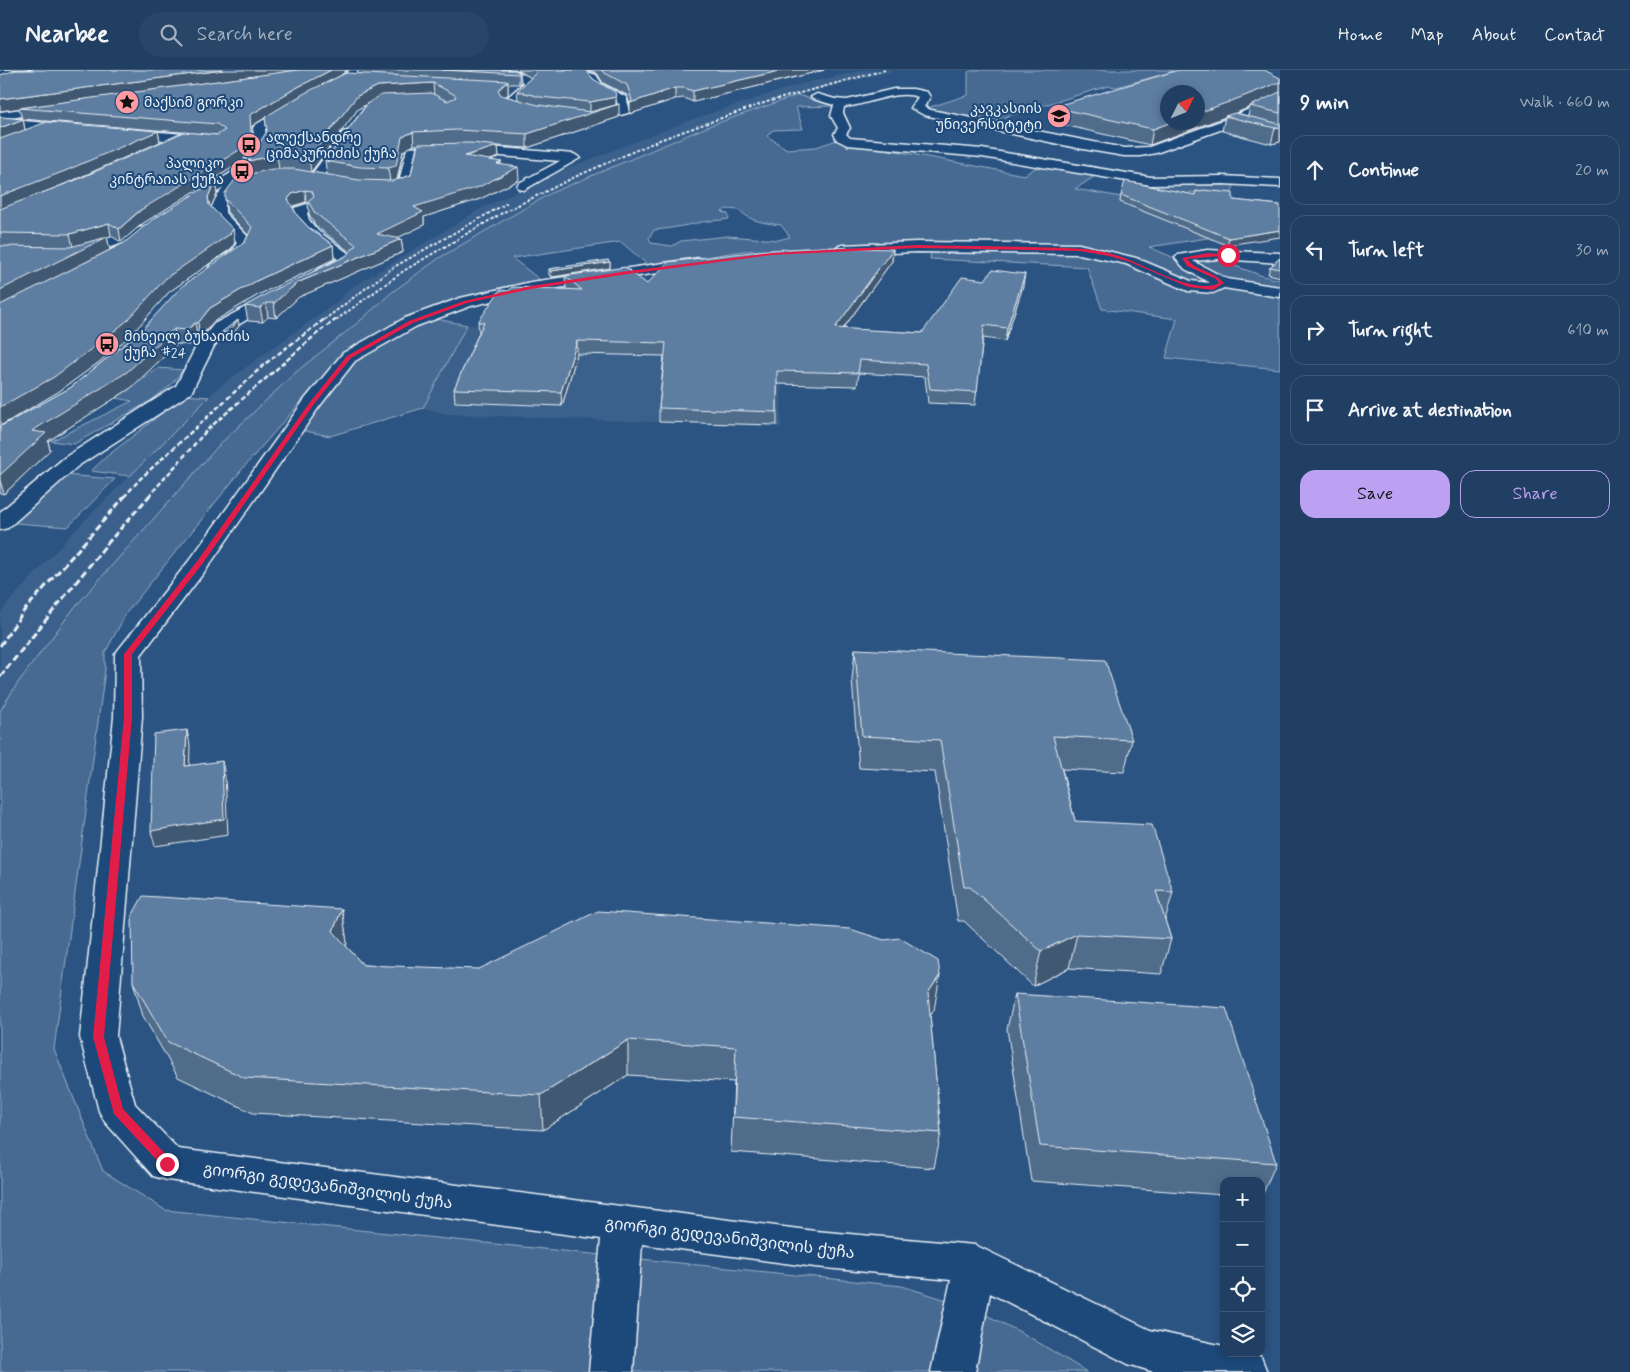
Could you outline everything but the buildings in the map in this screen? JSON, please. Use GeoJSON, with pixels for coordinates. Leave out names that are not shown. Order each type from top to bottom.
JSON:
{"type":"FeatureCollection","features":[{"type":"Feature","properties":{"kind":"street"},"geometry":{"type":"LineString","coordinates":[[204,276],[241,251],[246,240],[218,214],[218,204],[233,185],[250,174],[261,144],[259,128],[302,102],[345,80],[356,70]]}},
{"type":"Feature","properties":{"kind":"street"},"geometry":{"type":"LineString","coordinates":[[507,70],[531,82],[506,104],[547,114]]}},
{"type":"Feature","properties":{"kind":"street"},"geometry":{"type":"LineString","coordinates":[[571,70],[592,77],[598,86],[622,99],[624,111],[590,119],[573,117]]}},
{"type":"Feature","properties":{"kind":"street"},"geometry":{"type":"LineString","coordinates":[[0,73],[28,72]]}},
{"type":"Feature","properties":{"kind":"street"},"geometry":{"type":"LineString","coordinates":[[345,80],[365,81]]}},
{"type":"Feature","properties":{"kind":"street"},"geometry":{"type":"LineString","coordinates":[[503,88],[522,89]]}},
{"type":"Feature","properties":{"kind":"street"},"geometry":{"type":"LineString","coordinates":[[816,96],[841,103],[896,92],[916,92],[923,94],[924,97],[917,108],[928,113],[1124,152],[1152,150],[1230,122],[1280,99]]}},
{"type":"Feature","properties":{"kind":"street"},"geometry":{"type":"LineString","coordinates":[[841,103],[836,109],[835,115],[844,128],[840,134],[841,137],[847,141],[982,153],[1151,181],[1241,180],[1280,183]]}},
{"type":"Feature","properties":{"kind":"street"},"geometry":{"type":"LineString","coordinates":[[0,116],[70,105]]}},
{"type":"Feature","properties":{"kind":"street"},"geometry":{"type":"LineString","coordinates":[[1230,122],[1246,126]]}},
{"type":"Feature","properties":{"kind":"street"},"geometry":{"type":"LineString","coordinates":[[0,124],[88,130]]}},
{"type":"Feature","properties":{"kind":"street"},"geometry":{"type":"LineString","coordinates":[[316,178],[353,126]]}},
{"type":"Feature","properties":{"kind":"street"},"geometry":{"type":"LineString","coordinates":[[24,137],[49,127]]}},
{"type":"Feature","properties":{"kind":"street"},"geometry":{"type":"LineString","coordinates":[[107,132],[219,141]]}},
{"type":"Feature","properties":{"kind":"street"},"geometry":{"type":"LineString","coordinates":[[158,150],[183,138]]}},
{"type":"Feature","properties":{"kind":"street"},"geometry":{"type":"LineString","coordinates":[[367,188],[397,188],[405,184],[411,151],[466,149],[574,158],[524,186]]}},
{"type":"Feature","properties":{"kind":"street"},"geometry":{"type":"LineString","coordinates":[[173,213],[250,174]]}},
{"type":"Feature","properties":{"kind":"street"},"geometry":{"type":"LineString","coordinates":[[270,177],[316,178],[333,181]]}},
{"type":"Feature","properties":{"kind":"street"},"geometry":{"type":"LineString","coordinates":[[0,523],[71,462],[184,389],[206,345],[220,328],[265,301],[341,265],[348,259],[315,238],[302,221],[300,211],[307,208]]}},
{"type":"Feature","properties":{"kind":"street"},"geometry":{"type":"LineString","coordinates":[[0,253],[84,252],[152,226],[121,252],[104,260]]}},
{"type":"Feature","properties":{"kind":"street"},"geometry":{"type":"LineString","coordinates":[[830,251],[917,247],[1079,249],[1131,261],[1188,286],[1213,288],[1222,283]]}},
{"type":"Feature","properties":{"kind":"street"},"geometry":{"type":"LineString","coordinates":[[1280,258],[1228,255],[1184,258],[1188,265],[1217,278],[1222,283],[1280,292]]}},
{"type":"Feature","properties":{"kind":"street","name":"გიორგი გედევანიშვილის ქუჩა"},"geometry":{"type":"LineString","coordinates":[[712,261],[531,287],[466,302],[411,322],[349,357],[312,403],[200,562],[128,654],[128,717],[98,1037],[118,1111],[167,1164],[815,1249],[975,1264],[1144,1348],[1245,1372]]}},
{"type":"Feature","properties":{"kind":"street"},"geometry":{"type":"LineString","coordinates":[[611,1372],[623,1224]]}},
{"type":"Feature","properties":{"kind":"street"},"geometry":{"type":"LineString","coordinates":[[953,1372],[975,1264]]}},
{"type":"Feature","properties":{"kind":"shaded area"},"geometry":{"type":"Polygon","coordinates":[[[864,70],[896,70],[798,95],[709,126],[551,193],[439,258],[391,293],[361,320],[296,372],[220,444],[74,608],[17,684],[0,711],[0,614],[8,603],[76,529],[220,386],[342,298],[346,291],[482,208],[558,172],[690,120],[801,84],[864,70]]]}},
{"type":"Feature","properties":{"kind":"shaded area"},"geometry":{"type":"Polygon","coordinates":[[[975,70],[1174,71],[1117,87],[1108,86],[985,123],[921,110],[968,95],[968,72],[975,70]]]}},
{"type":"Feature","properties":{"kind":"shaded area"},"geometry":{"type":"Polygon","coordinates":[[[798,95],[817,101],[832,100],[835,106],[796,107],[803,129],[773,130],[767,136],[787,149],[816,147],[837,140],[1024,175],[1040,165],[1097,175],[1075,189],[1122,197],[1142,182],[1235,182],[1231,195],[1190,192],[1186,205],[1214,237],[1149,247],[1179,260],[1207,256],[1263,276],[1280,280],[1280,369],[1166,358],[1177,319],[1102,309],[1087,267],[930,259],[933,242],[743,251],[649,266],[621,242],[512,258],[543,282],[397,323],[334,364],[244,467],[127,612],[105,653],[105,670],[54,1049],[103,1171],[165,1210],[902,1286],[972,1308],[1026,1335],[1087,1372],[0,1372],[0,711],[17,684],[74,608],[220,444],[296,372],[361,320],[391,293],[439,258],[551,193],[709,126],[798,95]],[[726,209],[722,212],[728,214],[729,219],[705,221],[654,230],[649,238],[651,243],[672,246],[681,241],[728,236],[778,240],[790,237],[781,225],[764,223],[753,219],[739,210],[726,209]]]}},
{"type":"Feature","properties":{"kind":"shaded area"},"geometry":{"type":"Polygon","coordinates":[[[431,318],[467,325],[423,408],[330,436],[300,430],[361,354],[431,318]]]}},
{"type":"Feature","properties":{"kind":"shaded area"},"geometry":{"type":"Polygon","coordinates":[[[467,325],[693,329],[782,364],[781,427],[447,414],[423,408],[467,325]]]}},
{"type":"Feature","properties":{"kind":"shaded area"},"geometry":{"type":"Polygon","coordinates":[[[159,368],[183,370],[171,385],[152,400],[74,444],[51,441],[132,401],[116,398],[159,368]]]}},
{"type":"Feature","properties":{"kind":"shaded area"},"geometry":{"type":"Polygon","coordinates":[[[185,395],[209,397],[130,476],[91,471],[106,457],[185,395]]]}},
{"type":"Feature","properties":{"kind":"shaded area"},"geometry":{"type":"Polygon","coordinates":[[[64,475],[115,479],[68,527],[15,523],[64,475]]]}},
{"type":"Feature","properties":{"kind":"railway"},"geometry":{"type":"LineString","coordinates":[[336,320],[405,270],[504,212],[577,176],[662,139],[767,102],[885,70]]}},
{"type":"Feature","properties":{"kind":"railway"},"geometry":{"type":"LineString","coordinates":[[324,320],[394,267],[507,203]]}},
{"type":"Feature","properties":{"kind":"railway"},"geometry":{"type":"LineString","coordinates":[[124,497],[140,479],[266,363],[326,318]]}},
{"type":"Feature","properties":{"kind":"railway"},"geometry":{"type":"LineString","coordinates":[[148,497],[207,430],[320,331],[338,318]]}},
{"type":"Feature","properties":{"kind":"railway"},"geometry":{"type":"LineString","coordinates":[[0,646],[23,612],[126,495]]}},
{"type":"Feature","properties":{"kind":"railway"},"geometry":{"type":"LineString","coordinates":[[0,677],[106,545],[150,495]]}},
{"type":"Feature","properties":{"kind":"place","name":"მაქსიმ გორკი"},"geometry":{"type":"Point","coordinates":[127,102]}},
{"type":"Feature","properties":{"kind":"place","name":"კავკასიის უნივერსიტეტი"},"geometry":{"type":"Point","coordinates":[1059,116]}},
{"type":"Feature","properties":{"kind":"place","name":"ალექსანდრე ციმაკურიძის ქუჩა"},"geometry":{"type":"Point","coordinates":[249,145]}},
{"type":"Feature","properties":{"kind":"place","name":"პალიკო კინტრაიას ქუჩა"},"geometry":{"type":"Point","coordinates":[242,171]}},
{"type":"Feature","properties":{"kind":"place","name":"მიხეილ ბუხაიძის ქუჩა #24"},"geometry":{"type":"Point","coordinates":[107,344]}},
{"type":"Feature","properties":{"kind":"route"},"geometry":{"type":"LineString","coordinates":[[167,1164],[118,1111],[98,1037],[128,717],[128,654],[200,562],[312,403],[339,372],[349,357],[411,322],[466,302],[531,287],[628,272],[772,254],[917,247],[1079,249],[1131,261],[1188,286],[1202,288],[1213,288],[1222,283],[1217,278],[1188,265],[1183,260],[1184,258],[1228,255]]}}]}
